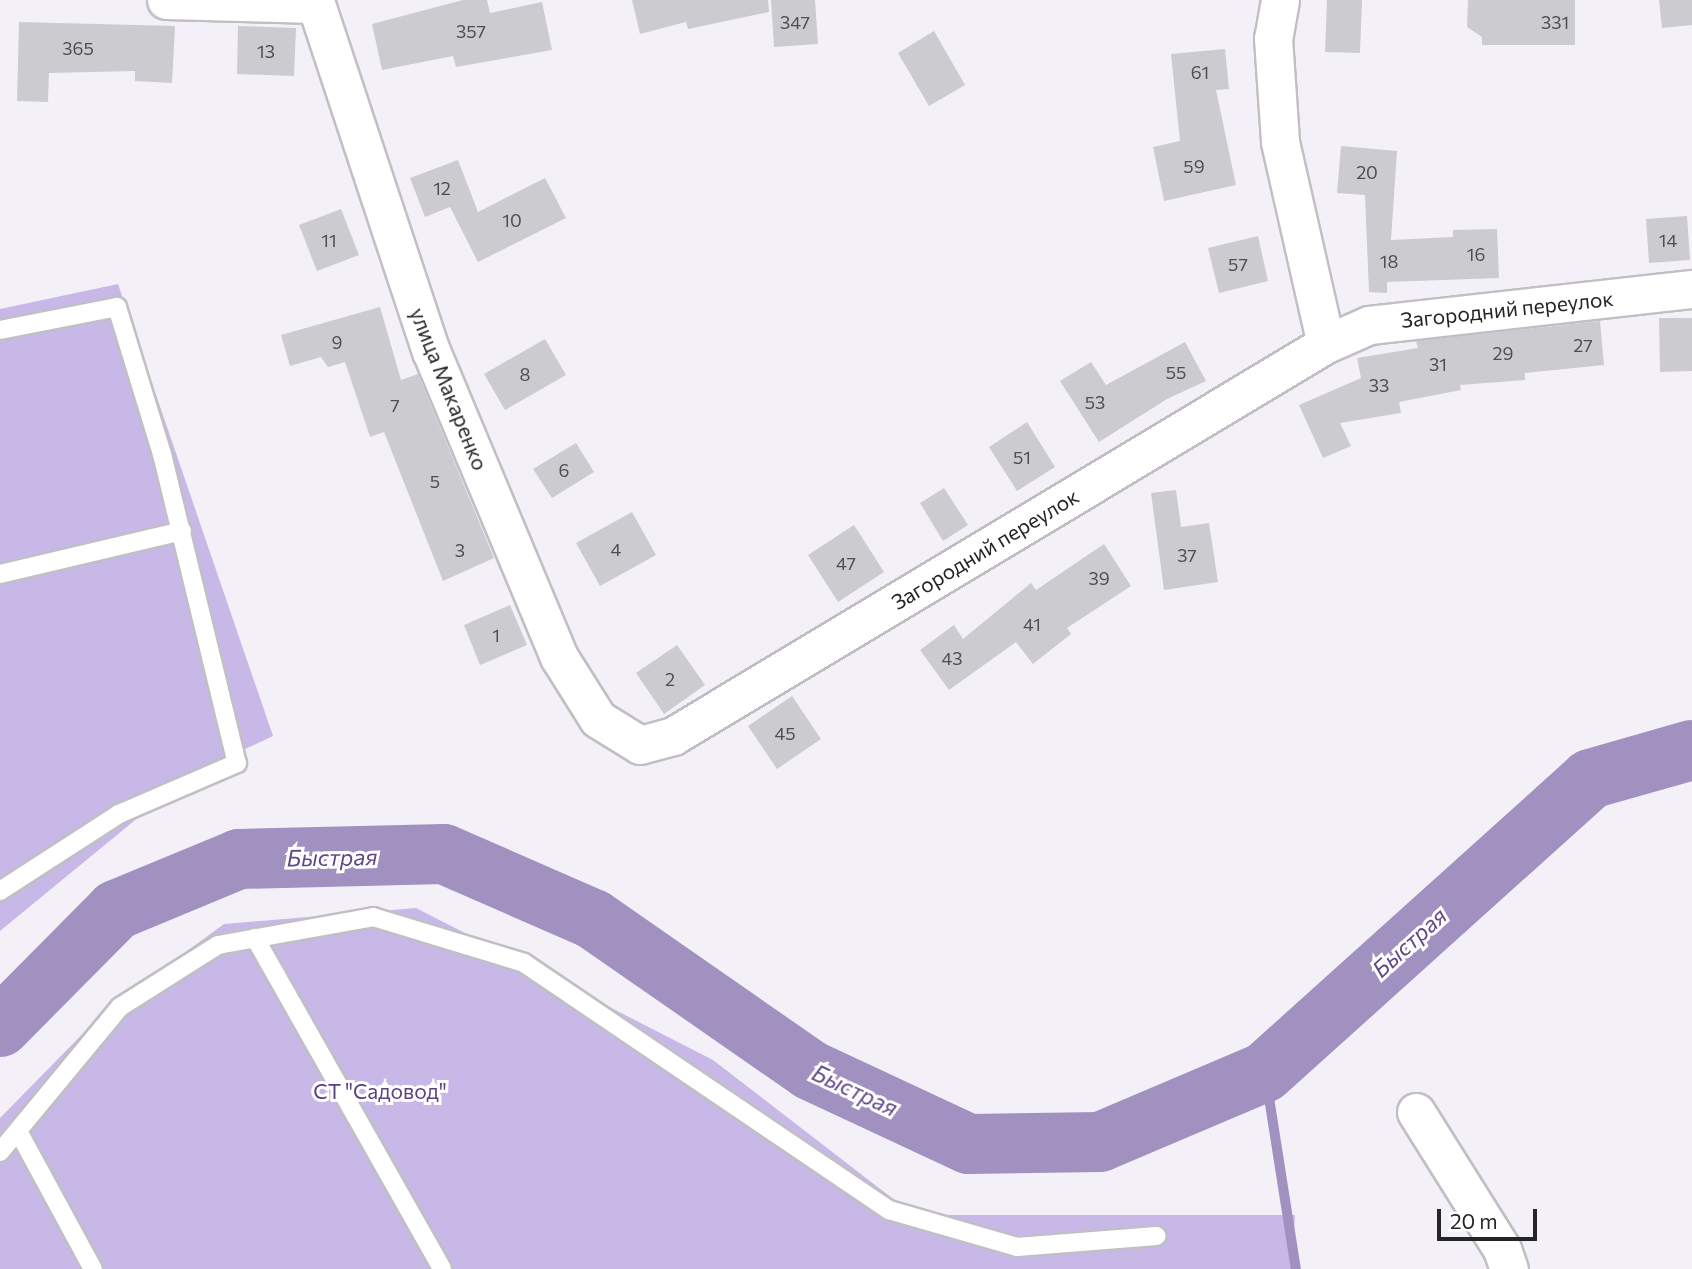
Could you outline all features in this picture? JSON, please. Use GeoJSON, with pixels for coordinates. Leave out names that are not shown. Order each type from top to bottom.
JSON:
{"type":"FeatureCollection","features":[{"type":"Feature","properties":{"kind":"street"},"geometry":{"type":"LineString","coordinates":[[166,0],[318,2]]}},
{"type":"Feature","properties":{"kind":"street"},"geometry":{"type":"LineString","coordinates":[[1280,0],[1273,38],[1280,142],[1326,344]]}},
{"type":"Feature","properties":{"kind":"street","name":"улица Макаренко"},"geometry":{"type":"LineString","coordinates":[[318,2],[431,351],[559,657],[598,719],[640,745]]}},
{"type":"Feature","properties":{"kind":"street","name":"Загородний переулок"},"geometry":{"type":"LineString","coordinates":[[640,745],[673,736],[1326,344],[1369,325],[1692,289]]}},
{"type":"Feature","properties":{"kind":"street"},"geometry":{"type":"LineString","coordinates":[[1416,1112],[1502,1249],[1509,1269]]}},
{"type":"Feature","properties":{"kind":"lane"},"geometry":{"type":"LineString","coordinates":[[0,330],[117,307],[182,531],[237,762],[119,814],[0,891]]}},
{"type":"Feature","properties":{"kind":"lane"},"geometry":{"type":"LineString","coordinates":[[0,574],[182,531]]}},
{"type":"Feature","properties":{"kind":"lane"},"geometry":{"type":"LineString","coordinates":[[0,1152],[120,1007],[218,945],[373,917],[524,963],[889,1210],[1017,1247],[1157,1236]]}},
{"type":"Feature","properties":{"kind":"lane"},"geometry":{"type":"LineString","coordinates":[[255,938],[442,1269]]}},
{"type":"Feature","properties":{"kind":"lane"},"geometry":{"type":"LineString","coordinates":[[18,1131],[93,1269]]}},
{"type":"Feature","properties":{"kind":"green space"},"geometry":{"type":"Polygon","coordinates":[[[118,284],[273,736],[190,775],[0,931],[0,309],[118,284]]]}},
{"type":"Feature","properties":{"kind":"green space","name":"СТ \"Садовод\""},"geometry":{"type":"Polygon","coordinates":[[[416,908],[713,1060],[914,1215],[1295,1215],[1292,1269],[0,1269],[0,1118],[105,1011],[224,924],[416,908]]]}},
{"type":"Feature","properties":{"kind":"building"},"geometry":{"type":"Polygon","coordinates":[[[463,0],[487,0],[490,13],[542,2],[552,50],[456,67],[453,56],[382,70],[372,24],[463,0]]]}},
{"type":"Feature","properties":{"kind":"building"},"geometry":{"type":"Polygon","coordinates":[[[632,0],[768,0],[769,12],[688,29],[686,22],[640,34],[632,0]]]}},
{"type":"Feature","properties":{"kind":"building"},"geometry":{"type":"Polygon","coordinates":[[[771,0],[815,0],[818,44],[774,47],[771,0]]]}},
{"type":"Feature","properties":{"kind":"building"},"geometry":{"type":"Polygon","coordinates":[[[1327,0],[1362,0],[1360,53],[1325,52],[1327,0]]]}},
{"type":"Feature","properties":{"kind":"building"},"geometry":{"type":"Polygon","coordinates":[[[1468,0],[1575,0],[1575,45],[1482,45],[1482,37],[1467,27],[1468,0]]]}},
{"type":"Feature","properties":{"kind":"building"},"geometry":{"type":"Polygon","coordinates":[[[1659,0],[1692,0],[1692,25],[1662,28],[1659,0]]]}},
{"type":"Feature","properties":{"kind":"building"},"geometry":{"type":"Polygon","coordinates":[[[19,22],[175,26],[172,83],[135,81],[135,71],[49,73],[48,102],[17,101],[19,22]]]}},
{"type":"Feature","properties":{"kind":"building"},"geometry":{"type":"Polygon","coordinates":[[[238,26],[296,28],[294,76],[237,74],[238,26]]]}},
{"type":"Feature","properties":{"kind":"building"},"geometry":{"type":"Polygon","coordinates":[[[934,31],[965,85],[929,106],[898,53],[934,31]]]}},
{"type":"Feature","properties":{"kind":"building"},"geometry":{"type":"Polygon","coordinates":[[[1225,49],[1229,89],[1216,90],[1236,185],[1164,201],[1153,147],[1180,141],[1171,54],[1225,49]]]}},
{"type":"Feature","properties":{"kind":"building"},"geometry":{"type":"Polygon","coordinates":[[[1341,146],[1397,151],[1391,240],[1453,237],[1453,230],[1497,229],[1499,278],[1387,282],[1387,293],[1369,292],[1365,195],[1337,193],[1341,146]]]}},
{"type":"Feature","properties":{"kind":"building"},"geometry":{"type":"Polygon","coordinates":[[[458,160],[478,212],[545,178],[566,218],[478,262],[450,207],[425,217],[410,178],[458,160]]]}},
{"type":"Feature","properties":{"kind":"building"},"geometry":{"type":"Polygon","coordinates":[[[341,209],[359,255],[317,271],[299,225],[341,209]]]}},
{"type":"Feature","properties":{"kind":"building"},"geometry":{"type":"Polygon","coordinates":[[[1687,216],[1690,260],[1649,263],[1646,219],[1687,216]]]}},
{"type":"Feature","properties":{"kind":"building"},"geometry":{"type":"Polygon","coordinates":[[[1258,236],[1268,281],[1219,293],[1208,248],[1258,236]]]}},
{"type":"Feature","properties":{"kind":"building"},"geometry":{"type":"Polygon","coordinates":[[[380,307],[401,380],[418,374],[494,558],[443,581],[384,432],[370,437],[345,362],[328,367],[321,357],[290,366],[281,335],[380,307]]]}},
{"type":"Feature","properties":{"kind":"building"},"geometry":{"type":"Polygon","coordinates":[[[1659,318],[1692,318],[1692,371],[1660,372],[1659,318]]]}},
{"type":"Feature","properties":{"kind":"building"},"geometry":{"type":"Polygon","coordinates":[[[1600,321],[1604,365],[1525,373],[1525,380],[1460,385],[1461,390],[1399,402],[1401,413],[1340,423],[1351,446],[1323,458],[1299,405],[1361,378],[1357,358],[1418,348],[1416,341],[1600,321]]]}},
{"type":"Feature","properties":{"kind":"building"},"geometry":{"type":"Polygon","coordinates":[[[545,339],[566,375],[505,410],[484,374],[545,339]]]}},
{"type":"Feature","properties":{"kind":"building"},"geometry":{"type":"Polygon","coordinates":[[[1185,342],[1206,381],[1167,399],[1099,442],[1060,381],[1091,362],[1106,385],[1185,342]]]}},
{"type":"Feature","properties":{"kind":"building"},"geometry":{"type":"Polygon","coordinates":[[[1027,422],[1055,467],[1017,491],[989,447],[1027,422]]]}},
{"type":"Feature","properties":{"kind":"building"},"geometry":{"type":"Polygon","coordinates":[[[576,443],[594,472],[552,498],[533,469],[576,443]]]}},
{"type":"Feature","properties":{"kind":"building"},"geometry":{"type":"Polygon","coordinates":[[[944,488],[968,525],[943,541],[920,503],[944,488]]]}},
{"type":"Feature","properties":{"kind":"building"},"geometry":{"type":"Polygon","coordinates":[[[1176,490],[1181,527],[1209,523],[1218,582],[1164,590],[1151,493],[1176,490]]]}},
{"type":"Feature","properties":{"kind":"building"},"geometry":{"type":"Polygon","coordinates":[[[632,512],[656,555],[600,586],[576,543],[632,512]]]}},
{"type":"Feature","properties":{"kind":"building"},"geometry":{"type":"Polygon","coordinates":[[[854,525],[884,572],[838,602],[808,555],[854,525]]]}},
{"type":"Feature","properties":{"kind":"building"},"geometry":{"type":"Polygon","coordinates":[[[1104,544],[1131,586],[1067,628],[1071,634],[1033,664],[1016,642],[949,690],[920,650],[954,625],[963,639],[1031,583],[1036,590],[1104,544]]]}},
{"type":"Feature","properties":{"kind":"building"},"geometry":{"type":"Polygon","coordinates":[[[510,605],[527,645],[480,665],[464,625],[510,605]]]}},
{"type":"Feature","properties":{"kind":"building"},"geometry":{"type":"Polygon","coordinates":[[[677,645],[705,685],[664,714],[636,673],[677,645]]]}},
{"type":"Feature","properties":{"kind":"building"},"geometry":{"type":"Polygon","coordinates":[[[792,696],[821,739],[777,769],[748,726],[792,696]]]}},
{"type":"Feature","properties":{"kind":"waterway","name":"Быстрая"},"geometry":{"type":"LineString","coordinates":[[0,1027],[116,910],[239,859],[444,854],[593,919],[810,1070],[969,1144],[1100,1142],[1265,1072],[1590,779],[1692,750]]}},
{"type":"Feature","properties":{"kind":"waterway"},"geometry":{"type":"LineString","coordinates":[[1265,1072],[1296,1269]]}}]}
